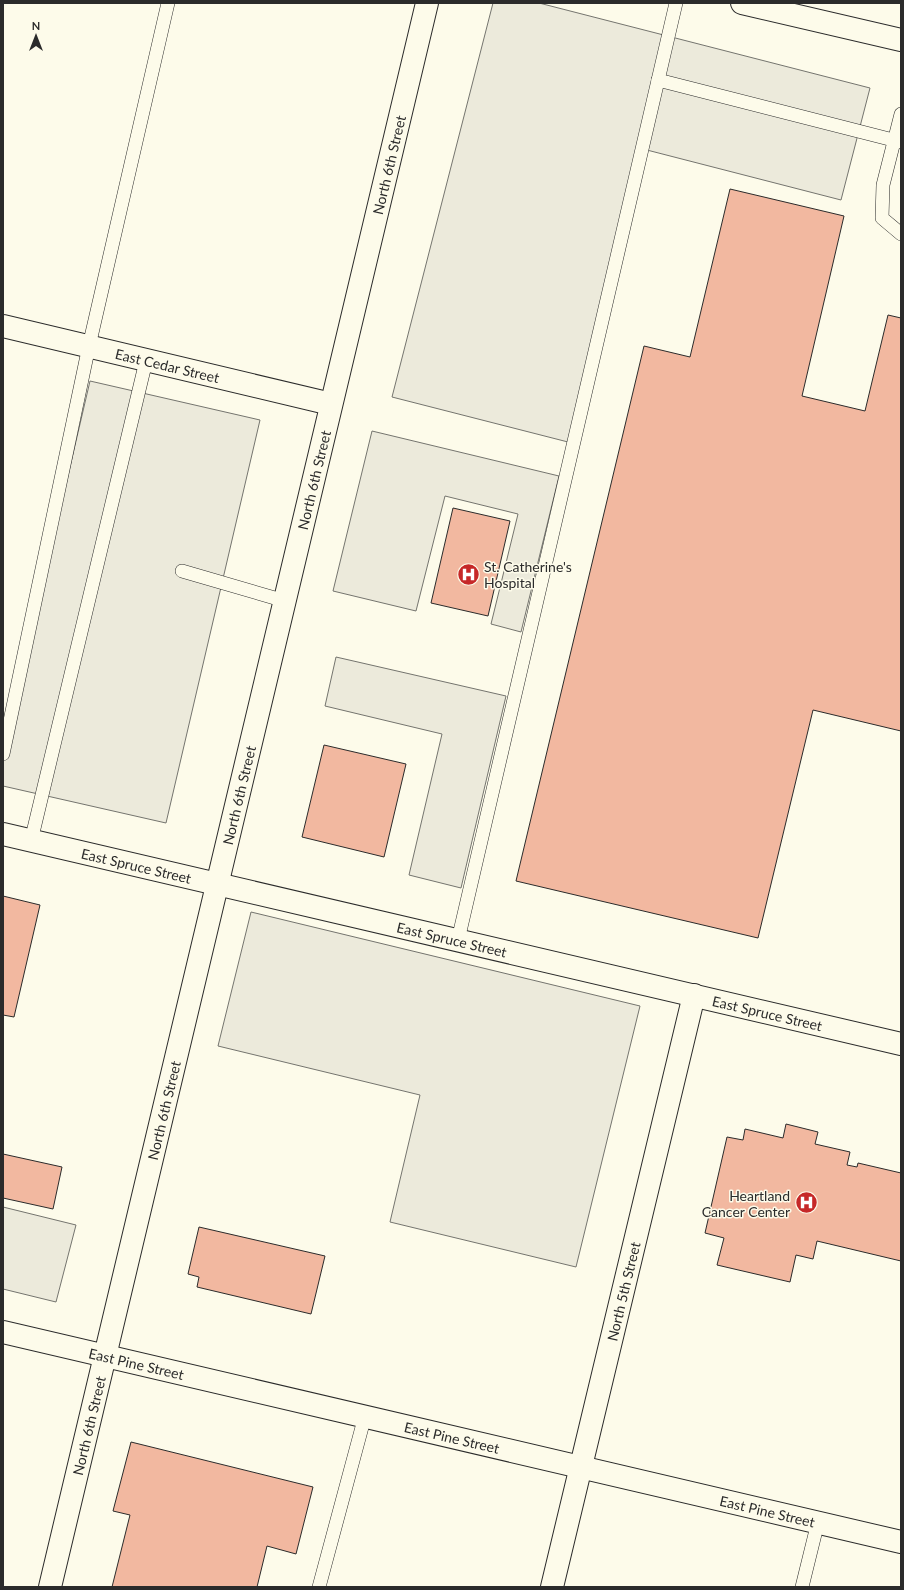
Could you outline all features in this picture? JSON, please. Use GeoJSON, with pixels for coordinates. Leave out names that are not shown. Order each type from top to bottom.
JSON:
{"type":"FeatureCollection","features":[{"type":"Feature","properties":{"kind":"street","name":"North 6th Street"},"geometry":{"type":"LineString","coordinates":[[50,1587],[427,3]]}},
{"type":"Feature","properties":{"kind":"street"},"geometry":{"type":"LineString","coordinates":[[742,3],[901,40]]}},
{"type":"Feature","properties":{"kind":"street","name":"East Cedar Street"},"geometry":{"type":"LineString","coordinates":[[3,326],[331,404]]}},
{"type":"Feature","properties":{"kind":"street","name":"East Spruce Street"},"geometry":{"type":"LineString","coordinates":[[3,834],[901,1044]]}},
{"type":"Feature","properties":{"kind":"street","name":"North 5th Street"},"geometry":{"type":"LineString","coordinates":[[552,1587],[694,995]]}},
{"type":"Feature","properties":{"kind":"street","name":"East Pine Street"},"geometry":{"type":"LineString","coordinates":[[3,1332],[901,1542]]}},
{"type":"Feature","properties":{"kind":"lane"},"geometry":{"type":"LineString","coordinates":[[3,754],[89,346],[168,3]]}},
{"type":"Feature","properties":{"kind":"lane"},"geometry":{"type":"LineString","coordinates":[[458,940],[676,3]]}},
{"type":"Feature","properties":{"kind":"lane"},"geometry":{"type":"LineString","coordinates":[[658,80],[898,142]]}},
{"type":"Feature","properties":{"kind":"lane"},"geometry":{"type":"LineString","coordinates":[[901,114],[898,142],[883,184],[882,218],[901,234]]}},
{"type":"Feature","properties":{"kind":"lane"},"geometry":{"type":"LineString","coordinates":[[31,841],[146,361]]}},
{"type":"Feature","properties":{"kind":"lane"},"geometry":{"type":"LineString","coordinates":[[182,571],[284,601]]}},
{"type":"Feature","properties":{"kind":"lane"},"geometry":{"type":"LineString","coordinates":[[319,1587],[365,1416]]}},
{"type":"Feature","properties":{"kind":"lane"},"geometry":{"type":"LineString","coordinates":[[802,1587],[818,1522]]}},
{"type":"Feature","properties":{"kind":"shaded area"},"geometry":{"type":"Polygon","coordinates":[[[493,3],[539,3],[870,88],[841,200],[643,149],[568,442],[392,397],[493,3]]]}},
{"type":"Feature","properties":{"kind":"shaded area"},"geometry":{"type":"Polygon","coordinates":[[[90,381],[260,420],[166,823],[3,786],[3,755],[90,381]]]}},
{"type":"Feature","properties":{"kind":"shaded area"},"geometry":{"type":"Polygon","coordinates":[[[372,431],[559,476],[521,632],[491,624],[518,514],[445,496],[416,611],[333,591],[372,431]]]}},
{"type":"Feature","properties":{"kind":"shaded area"},"geometry":{"type":"Polygon","coordinates":[[[336,657],[506,696],[461,888],[409,875],[442,734],[325,706],[336,657]]]}},
{"type":"Feature","properties":{"kind":"shaded area"},"geometry":{"type":"Polygon","coordinates":[[[251,912],[640,1006],[576,1267],[390,1222],[420,1095],[218,1046],[251,912]]]}},
{"type":"Feature","properties":{"kind":"shaded area"},"geometry":{"type":"Polygon","coordinates":[[[3,1207],[76,1225],[56,1302],[3,1289],[3,1207]]]}},
{"type":"Feature","properties":{"kind":"building"},"geometry":{"type":"Polygon","coordinates":[[[730,189],[844,216],[802,396],[865,411],[888,315],[901,318],[901,731],[813,710],[758,938],[516,881],[644,346],[690,357],[730,189]]]}},
{"type":"Feature","properties":{"kind":"building"},"geometry":{"type":"Polygon","coordinates":[[[453,508],[510,521],[488,616],[431,603],[453,508]]]}},
{"type":"Feature","properties":{"kind":"building"},"geometry":{"type":"Polygon","coordinates":[[[324,745],[406,764],[384,857],[302,837],[324,745]]]}},
{"type":"Feature","properties":{"kind":"building"},"geometry":{"type":"Polygon","coordinates":[[[3,896],[40,905],[14,1017],[3,1015],[3,896]]]}},
{"type":"Feature","properties":{"kind":"building","name":"Heartland Cancer Center"},"geometry":{"type":"Polygon","coordinates":[[[786,1124],[818,1132],[815,1144],[850,1152],[847,1165],[857,1167],[858,1163],[901,1173],[901,1261],[817,1241],[813,1259],[796,1255],[790,1282],[717,1265],[724,1238],[705,1233],[727,1137],[743,1140],[745,1129],[783,1138],[786,1124]]]}},
{"type":"Feature","properties":{"kind":"building"},"geometry":{"type":"Polygon","coordinates":[[[3,1154],[62,1167],[53,1209],[3,1198],[3,1154]]]}},
{"type":"Feature","properties":{"kind":"building"},"geometry":{"type":"Polygon","coordinates":[[[199,1227],[325,1256],[311,1314],[197,1287],[199,1277],[188,1274],[199,1227]]]}},
{"type":"Feature","properties":{"kind":"building"},"geometry":{"type":"Polygon","coordinates":[[[131,1442],[313,1487],[296,1554],[267,1546],[257,1587],[112,1587],[130,1515],[113,1511],[131,1442]]]}},
{"type":"Feature","properties":{"kind":"place","name":"St. Catherine's Hospital"},"geometry":{"type":"Point","coordinates":[469,574]}},
{"type":"Feature","properties":{"kind":"place","name":"Heartland Cancer Center"},"geometry":{"type":"Point","coordinates":[806,1203]}}]}
